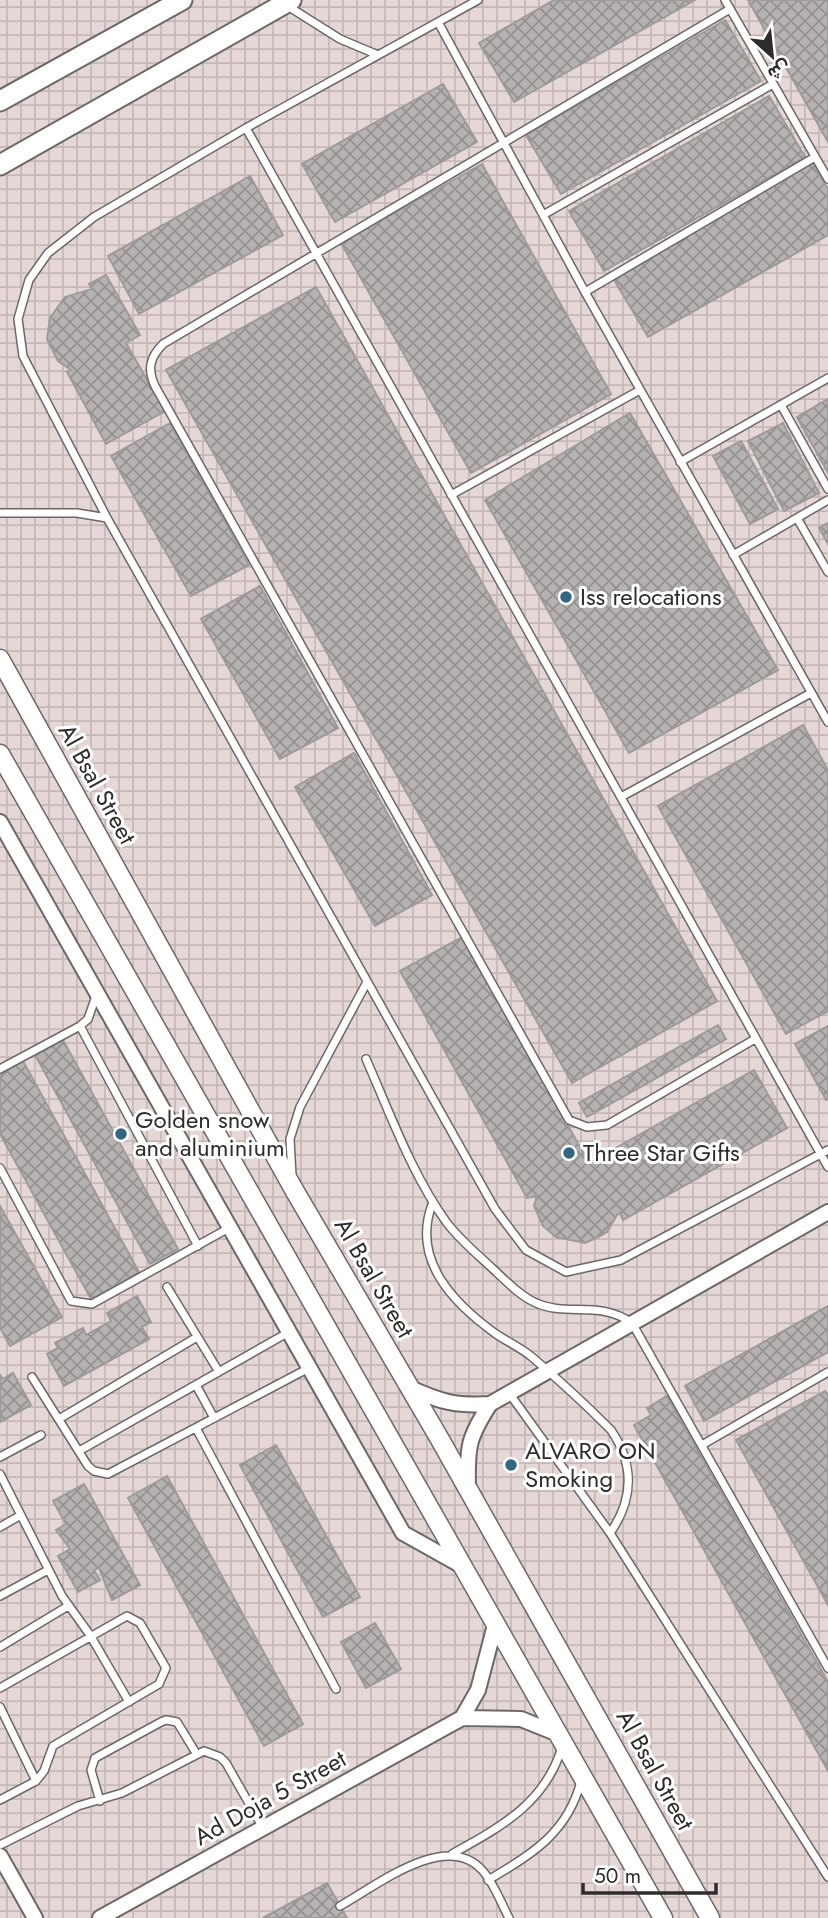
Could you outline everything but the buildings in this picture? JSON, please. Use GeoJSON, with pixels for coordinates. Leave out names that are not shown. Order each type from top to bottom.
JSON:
{"type":"FeatureCollection","features":[{"type":"Feature","properties":{"kind":"main road"},"geometry":{"type":"LineString","coordinates":[[0,101],[182,0]]}},
{"type":"Feature","properties":{"kind":"main road"},"geometry":{"type":"LineString","coordinates":[[0,164],[288,2]]}},
{"type":"Feature","properties":{"kind":"street"},"geometry":{"type":"LineString","coordinates":[[144,21],[153,0]]}},
{"type":"Feature","properties":{"kind":"street","name":"Al Bsal Street"},"geometry":{"type":"LineString","coordinates":[[0,659],[293,1188],[468,1489],[710,1918]]}},
{"type":"Feature","properties":{"kind":"street"},"geometry":{"type":"LineString","coordinates":[[0,754],[663,1918]]}},
{"type":"Feature","properties":{"kind":"street"},"geometry":{"type":"LineString","coordinates":[[0,822],[403,1533],[462,1566]]}},
{"type":"Feature","properties":{"kind":"street"},"geometry":{"type":"LineString","coordinates":[[410,1388],[443,1403],[460,1406],[490,1404],[828,1212]]}},
{"type":"Feature","properties":{"kind":"street"},"geometry":{"type":"LineString","coordinates":[[468,1489],[467,1454],[471,1433],[490,1404]]}},
{"type":"Feature","properties":{"kind":"street"},"geometry":{"type":"LineString","coordinates":[[463,1718],[478,1690],[495,1625]]}},
{"type":"Feature","properties":{"kind":"street","name":"Ad Doja 5 Street"},"geometry":{"type":"LineString","coordinates":[[100,1918],[463,1718],[522,1719],[560,1738]]}},
{"type":"Feature","properties":{"kind":"street"},"geometry":{"type":"LineString","coordinates":[[0,1856],[35,1918]]}},
{"type":"Feature","properties":{"kind":"lane"},"geometry":{"type":"LineString","coordinates":[[478,0],[246,128],[94,217],[48,253],[29,280],[18,319],[23,356],[107,518],[367,982],[495,1209],[526,1250],[566,1272],[596,1268],[621,1260],[824,1152]]}},
{"type":"Feature","properties":{"kind":"lane"},"geometry":{"type":"LineString","coordinates":[[725,0],[828,179]]}},
{"type":"Feature","properties":{"kind":"lane"},"geometry":{"type":"LineString","coordinates":[[288,2],[340,39],[378,55]]}},
{"type":"Feature","properties":{"kind":"lane"},"geometry":{"type":"LineString","coordinates":[[730,9],[163,344],[151,359],[150,368],[155,386],[569,1120],[586,1127],[607,1125],[755,1040]]}},
{"type":"Feature","properties":{"kind":"lane"},"geometry":{"type":"LineString","coordinates":[[438,22],[542,215],[828,722]]}},
{"type":"Feature","properties":{"kind":"lane"},"geometry":{"type":"LineString","coordinates":[[542,215],[773,84]]}},
{"type":"Feature","properties":{"kind":"lane"},"geometry":{"type":"LineString","coordinates":[[246,128],[755,1040],[824,1152],[828,1167]]}},
{"type":"Feature","properties":{"kind":"lane"},"geometry":{"type":"LineString","coordinates":[[585,292],[815,157]]}},
{"type":"Feature","properties":{"kind":"lane"},"geometry":{"type":"LineString","coordinates":[[680,462],[828,378]]}},
{"type":"Feature","properties":{"kind":"lane"},"geometry":{"type":"LineString","coordinates":[[451,495],[640,390]]}},
{"type":"Feature","properties":{"kind":"lane"},"geometry":{"type":"LineString","coordinates":[[781,405],[828,489]]}},
{"type":"Feature","properties":{"kind":"lane"},"geometry":{"type":"LineString","coordinates":[[733,555],[828,499]]}},
{"type":"Feature","properties":{"kind":"lane"},"geometry":{"type":"LineString","coordinates":[[0,513],[77,513],[107,518]]}},
{"type":"Feature","properties":{"kind":"lane"},"geometry":{"type":"LineString","coordinates":[[797,518],[828,572]]}},
{"type":"Feature","properties":{"kind":"lane"},"geometry":{"type":"LineString","coordinates":[[621,797],[811,693]]}},
{"type":"Feature","properties":{"kind":"lane"},"geometry":{"type":"LineString","coordinates":[[293,1188],[290,1139],[300,1107],[367,982]]}},
{"type":"Feature","properties":{"kind":"lane"},"geometry":{"type":"LineString","coordinates":[[0,1069],[80,1026],[88,1019],[97,995]]}},
{"type":"Feature","properties":{"kind":"lane"},"geometry":{"type":"LineString","coordinates":[[80,1026],[198,1246]]}},
{"type":"Feature","properties":{"kind":"lane"},"geometry":{"type":"LineString","coordinates":[[366,1059],[433,1202],[464,1242],[509,1284],[535,1303],[559,1309],[590,1307],[617,1312],[632,1323],[828,1668]]}},
{"type":"Feature","properties":{"kind":"lane"},"geometry":{"type":"LineString","coordinates":[[0,1168],[71,1301],[92,1304],[229,1228]]}},
{"type":"Feature","properties":{"kind":"lane"},"geometry":{"type":"LineString","coordinates":[[433,1202],[424,1236],[431,1260],[442,1282],[462,1306],[547,1371],[611,1430],[626,1458],[629,1481],[625,1505],[610,1533]]}},
{"type":"Feature","properties":{"kind":"lane"},"geometry":{"type":"LineString","coordinates":[[167,1287],[219,1372]]}},
{"type":"Feature","properties":{"kind":"lane"},"geometry":{"type":"LineString","coordinates":[[79,1451],[289,1332]]}},
{"type":"Feature","properties":{"kind":"lane"},"geometry":{"type":"LineString","coordinates":[[59,1419],[197,1337]]}},
{"type":"Feature","properties":{"kind":"lane"},"geometry":{"type":"LineString","coordinates":[[32,1377],[94,1471],[108,1474],[309,1368]]}},
{"type":"Feature","properties":{"kind":"lane"},"geometry":{"type":"LineString","coordinates":[[702,1445],[827,1375]]}},
{"type":"Feature","properties":{"kind":"lane"},"geometry":{"type":"LineString","coordinates":[[196,1385],[214,1418]]}},
{"type":"Feature","properties":{"kind":"lane"},"geometry":{"type":"LineString","coordinates":[[509,1393],[610,1533],[828,1877]]}},
{"type":"Feature","properties":{"kind":"lane"},"geometry":{"type":"LineString","coordinates":[[196,1428],[336,1689]]}},
{"type":"Feature","properties":{"kind":"lane"},"geometry":{"type":"LineString","coordinates":[[0,1457],[41,1435]]}},
{"type":"Feature","properties":{"kind":"lane"},"geometry":{"type":"LineString","coordinates":[[0,1474],[4,1490],[21,1515],[68,1606],[90,1635],[129,1702]]}},
{"type":"Feature","properties":{"kind":"lane"},"geometry":{"type":"LineString","coordinates":[[0,1527],[21,1515]]}},
{"type":"Feature","properties":{"kind":"lane"},"geometry":{"type":"LineString","coordinates":[[0,1596],[48,1570]]}},
{"type":"Feature","properties":{"kind":"lane"},"geometry":{"type":"LineString","coordinates":[[0,1647],[68,1606]]}},
{"type":"Feature","properties":{"kind":"lane"},"geometry":{"type":"LineString","coordinates":[[0,1688],[127,1616],[140,1623],[166,1668],[166,1674],[159,1684],[57,1743],[50,1750],[44,1771],[36,1781],[0,1800]]}},
{"type":"Feature","properties":{"kind":"lane"},"geometry":{"type":"LineString","coordinates":[[0,1707],[36,1781]]}},
{"type":"Feature","properties":{"kind":"lane"},"geometry":{"type":"LineString","coordinates":[[100,1801],[91,1770],[95,1758],[161,1722],[177,1722],[196,1753]]}},
{"type":"Feature","properties":{"kind":"lane"},"geometry":{"type":"LineString","coordinates":[[340,1906],[428,1857],[451,1854],[503,1825],[530,1803],[551,1775],[560,1738]]}},
{"type":"Feature","properties":{"kind":"lane"},"geometry":{"type":"LineString","coordinates":[[0,1845],[49,1818],[122,1793],[204,1751],[220,1757],[263,1828]]}},
{"type":"Feature","properties":{"kind":"lane"},"geometry":{"type":"LineString","coordinates":[[488,1880],[538,1850],[551,1838],[571,1810],[582,1777]]}},
{"type":"Feature","properties":{"kind":"lane"},"geometry":{"type":"LineString","coordinates":[[451,1854],[473,1863],[488,1880],[509,1918]]}},
{"type":"Feature","properties":{"kind":"shaded area"},"geometry":{"type":"Polygon","coordinates":[[[0,0],[828,0],[828,1918],[0,1918],[0,0]]]}},
{"type":"Feature","properties":{"kind":"place","name":"Iss relocations"},"geometry":{"type":"Point","coordinates":[566,597]}},
{"type":"Feature","properties":{"kind":"place","name":"Golden snow and aluminium"},"geometry":{"type":"Point","coordinates":[121,1134]}},
{"type":"Feature","properties":{"kind":"place","name":"Three Star Gifts"},"geometry":{"type":"Point","coordinates":[569,1153]}},
{"type":"Feature","properties":{"kind":"place","name":"ALVARO ON Smoking"},"geometry":{"type":"Point","coordinates":[511,1465]}}]}
